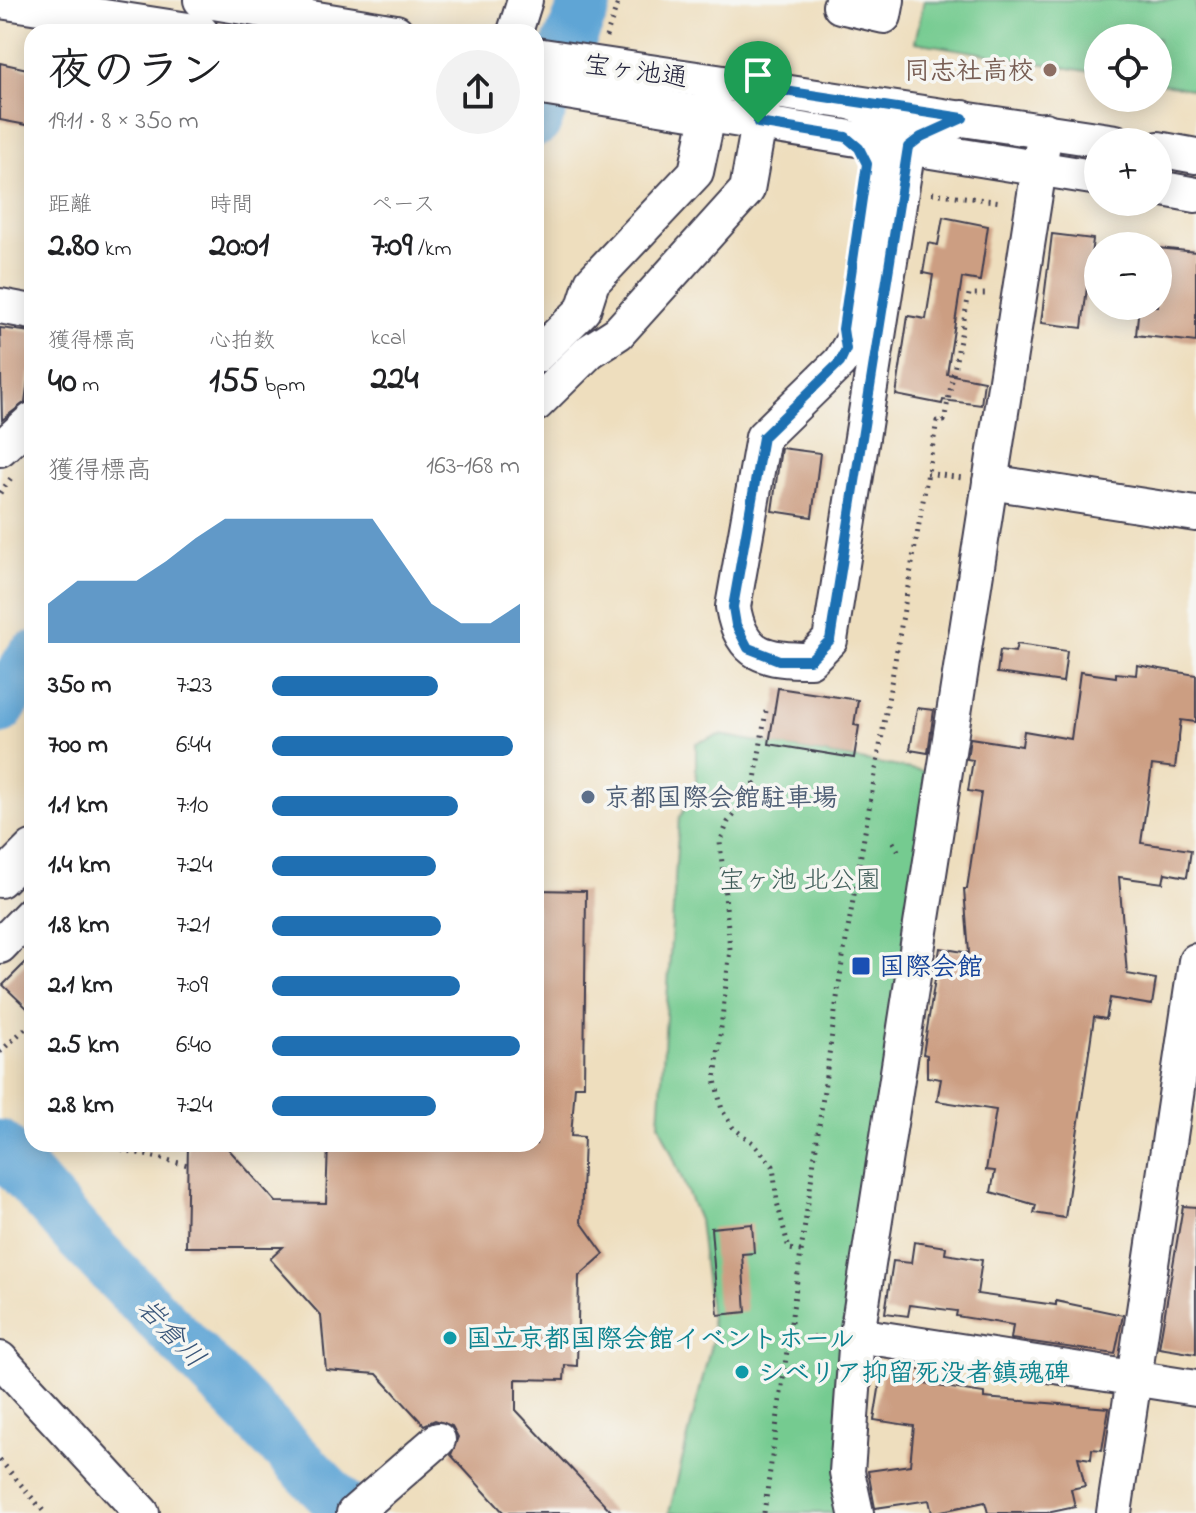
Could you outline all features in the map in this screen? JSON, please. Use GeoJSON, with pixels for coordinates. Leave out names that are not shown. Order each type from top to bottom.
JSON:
{"type":"FeatureCollection","features":[{"type":"Feature","properties":{"kind":"street"},"geometry":{"type":"LineString","coordinates":[[201,0],[323,24]]}},
{"type":"Feature","properties":{"kind":"street"},"geometry":{"type":"LineString","coordinates":[[518,24],[525,0]]}},
{"type":"Feature","properties":{"kind":"street"},"geometry":{"type":"LineString","coordinates":[[840,6],[884,16],[887,0]]}},
{"type":"Feature","properties":{"kind":"street"},"geometry":{"type":"LineString","coordinates":[[0,1],[149,24]]}},
{"type":"Feature","properties":{"kind":"street","name":"宝ヶ池通"},"geometry":{"type":"LineString","coordinates":[[544,59],[590,80],[708,114],[1084,176]]}},
{"type":"Feature","properties":{"kind":"street","name":"宝ヶ池通"},"geometry":{"type":"LineString","coordinates":[[544,86],[590,80],[716,82],[1084,137]]}},
{"type":"Feature","properties":{"kind":"street"},"geometry":{"type":"LineString","coordinates":[[544,348],[583,310],[592,282],[696,172],[716,82]]}},
{"type":"Feature","properties":{"kind":"street"},"geometry":{"type":"LineString","coordinates":[[544,396],[590,351],[618,333],[747,190],[765,88]]}},
{"type":"Feature","properties":{"kind":"street"},"geometry":{"type":"LineString","coordinates":[[851,102],[892,122],[906,136],[908,147],[830,640],[810,660],[779,660],[748,648],[736,625],[733,607],[763,437],[840,362],[860,329],[886,165],[908,147],[921,137],[963,118]]}},
{"type":"Feature","properties":{"kind":"street"},"geometry":{"type":"LineString","coordinates":[[856,1513],[847,1472],[857,1335],[1045,130]]}},
{"type":"Feature","properties":{"kind":"street"},"geometry":{"type":"LineString","coordinates":[[846,137],[859,148],[867,164],[843,329],[846,349]]}},
{"type":"Feature","properties":{"kind":"street"},"geometry":{"type":"LineString","coordinates":[[1172,152],[1196,156]]}},
{"type":"Feature","properties":{"kind":"street"},"geometry":{"type":"LineString","coordinates":[[1172,191],[1196,195]]}},
{"type":"Feature","properties":{"kind":"street"},"geometry":{"type":"LineString","coordinates":[[0,306],[24,310]]}},
{"type":"Feature","properties":{"kind":"street"},"geometry":{"type":"LineString","coordinates":[[0,449],[24,427]]}},
{"type":"Feature","properties":{"kind":"street"},"geometry":{"type":"LineString","coordinates":[[990,482],[1196,514]]}},
{"type":"Feature","properties":{"kind":"street"},"geometry":{"type":"LineString","coordinates":[[0,880],[24,856]]}},
{"type":"Feature","properties":{"kind":"street"},"geometry":{"type":"LineString","coordinates":[[0,946],[24,921]]}},
{"type":"Feature","properties":{"kind":"street"},"geometry":{"type":"LineString","coordinates":[[1114,1513],[1134,1378],[1186,1091],[1196,961]]}},
{"type":"Feature","properties":{"kind":"street"},"geometry":{"type":"LineString","coordinates":[[857,1335],[1196,1388]]}},
{"type":"Feature","properties":{"kind":"street"},"geometry":{"type":"LineString","coordinates":[[0,1359],[142,1513]]}},
{"type":"Feature","properties":{"kind":"street"},"geometry":{"type":"LineString","coordinates":[[354,1513],[395,1474],[438,1440]]}},
{"type":"Feature","properties":{"kind":"path"},"geometry":{"type":"LineString","coordinates":[[919,191],[1015,204]]}},
{"type":"Feature","properties":{"kind":"path"},"geometry":{"type":"LineString","coordinates":[[1000,218],[1002,202]]}},
{"type":"Feature","properties":{"kind":"path"},"geometry":{"type":"LineString","coordinates":[[764,1513],[842,963],[937,421],[944,421],[969,294],[986,296],[989,280]]}},
{"type":"Feature","properties":{"kind":"path"},"geometry":{"type":"LineString","coordinates":[[766,711],[753,792],[728,822],[720,842],[730,949],[715,1080],[722,1110],[733,1128],[753,1143],[773,1166],[777,1202],[789,1249],[801,1251]]}},
{"type":"Feature","properties":{"kind":"path"},"geometry":{"type":"LineString","coordinates":[[0,1052],[24,1029]]}},
{"type":"Feature","properties":{"kind":"path"},"geometry":{"type":"LineString","coordinates":[[128,1152],[188,1165]]}},
{"type":"Feature","properties":{"kind":"path"},"geometry":{"type":"LineString","coordinates":[[813,1337],[823,1337]]}},
{"type":"Feature","properties":{"kind":"path"},"geometry":{"type":"LineString","coordinates":[[0,1460],[45,1513]]}},
{"type":"Feature","properties":{"kind":"green space"},"geometry":{"type":"Polygon","coordinates":[[[924,0],[1196,0],[1196,90],[1172,86],[1172,24],[1084,24],[1084,71],[915,42],[924,0]]]}},
{"type":"Feature","properties":{"kind":"green space","name":"宝ヶ池 北公園"},"geometry":{"type":"Polygon","coordinates":[[[720,735],[944,775],[857,1335],[856,1513],[669,1513],[713,1337],[699,1220],[659,1123],[679,818],[696,791],[696,743],[720,735]]]}},
{"type":"Feature","properties":{"kind":"building"},"geometry":{"type":"Polygon","coordinates":[[[0,63],[24,68],[24,124],[0,120],[0,63]]]}},
{"type":"Feature","properties":{"kind":"building"},"geometry":{"type":"Polygon","coordinates":[[[943,217],[988,226],[980,281],[962,278],[947,374],[984,381],[981,405],[943,400],[942,404],[896,395],[908,316],[926,319],[933,275],[923,273],[928,243],[938,245],[943,217]]]}},
{"type":"Feature","properties":{"kind":"building"},"geometry":{"type":"Polygon","coordinates":[[[1052,234],[1084,238],[1082,328],[1041,323],[1052,234]]]}},
{"type":"Feature","properties":{"kind":"building"},"geometry":{"type":"Polygon","coordinates":[[[1172,249],[1196,252],[1196,342],[1136,335],[1138,320],[1172,320],[1172,249]]]}},
{"type":"Feature","properties":{"kind":"building"},"geometry":{"type":"Polygon","coordinates":[[[0,328],[24,331],[24,403],[2,420],[0,328]]]}},
{"type":"Feature","properties":{"kind":"building"},"geometry":{"type":"Polygon","coordinates":[[[781,448],[820,453],[812,517],[772,511],[781,448]]]}},
{"type":"Feature","properties":{"kind":"building"},"geometry":{"type":"Polygon","coordinates":[[[1017,644],[1067,651],[1063,682],[997,673],[1000,650],[1015,652],[1017,644]]]}},
{"type":"Feature","properties":{"kind":"building"},"geometry":{"type":"Polygon","coordinates":[[[1137,665],[1196,675],[1196,722],[1181,720],[1175,768],[1152,765],[1141,843],[1191,850],[1187,877],[1165,873],[1163,883],[1119,877],[1127,974],[1156,979],[1152,1005],[1110,998],[1106,1019],[1094,1017],[1065,1218],[1034,1213],[1036,1205],[991,1192],[995,1171],[986,1170],[996,1110],[937,1101],[941,1079],[927,1077],[927,1055],[923,1054],[940,948],[969,953],[964,889],[967,889],[981,793],[968,791],[973,760],[967,759],[970,738],[1022,746],[1024,731],[1071,739],[1080,672],[1116,677],[1116,673],[1136,675],[1137,665]]]}},
{"type":"Feature","properties":{"kind":"building"},"geometry":{"type":"Polygon","coordinates":[[[778,688],[858,700],[854,725],[859,726],[854,758],[769,744],[778,688]]]}},
{"type":"Feature","properties":{"kind":"building"},"geometry":{"type":"Polygon","coordinates":[[[917,708],[934,710],[928,753],[910,750],[917,708]]]}},
{"type":"Feature","properties":{"kind":"building","name":"国立京都国際会館イベントホール"},"geometry":{"type":"Polygon","coordinates":[[[544,890],[586,891],[584,1086],[575,1086],[571,1136],[584,1137],[581,1222],[604,1254],[579,1276],[577,1366],[565,1365],[564,1380],[516,1379],[516,1410],[613,1513],[504,1513],[451,1455],[458,1437],[452,1426],[435,1420],[424,1425],[377,1374],[326,1370],[321,1316],[270,1259],[283,1247],[186,1247],[188,1152],[231,1152],[276,1202],[326,1203],[328,1152],[544,1152],[544,890]]]}},
{"type":"Feature","properties":{"kind":"building"},"geometry":{"type":"Polygon","coordinates":[[[24,964],[24,1005],[3,985],[24,964]]]}},
{"type":"Feature","properties":{"kind":"building"},"geometry":{"type":"Polygon","coordinates":[[[1183,1206],[1196,1207],[1196,1354],[1159,1348],[1183,1206]]]}},
{"type":"Feature","properties":{"kind":"building"},"geometry":{"type":"Polygon","coordinates":[[[752,1224],[754,1253],[742,1254],[746,1312],[718,1315],[711,1228],[752,1224]]]}},
{"type":"Feature","properties":{"kind":"building"},"geometry":{"type":"Polygon","coordinates":[[[914,1242],[946,1247],[945,1254],[982,1260],[977,1294],[1056,1305],[1056,1301],[1123,1315],[1115,1354],[1011,1339],[1013,1325],[956,1316],[957,1311],[910,1305],[908,1316],[885,1313],[893,1261],[911,1263],[914,1242]]]}},
{"type":"Feature","properties":{"kind":"building"},"geometry":{"type":"Polygon","coordinates":[[[883,1365],[926,1371],[924,1384],[984,1393],[984,1398],[1109,1408],[1102,1450],[1092,1449],[1091,1459],[1078,1457],[1085,1486],[1071,1489],[1075,1507],[1047,1513],[988,1513],[985,1502],[932,1513],[929,1500],[875,1508],[868,1471],[910,1465],[914,1426],[874,1420],[883,1365]]]}},
{"type":"Feature","properties":{"kind":"waterway","name":"岩倉川"},"geometry":{"type":"LineString","coordinates":[[544,102],[587,0]]}},
{"type":"Feature","properties":{"kind":"waterway","name":"岩倉川"},"geometry":{"type":"LineString","coordinates":[[0,708],[24,670]]}},
{"type":"Feature","properties":{"kind":"waterway","name":"岩倉川"},"geometry":{"type":"LineString","coordinates":[[0,1146],[79,1236],[349,1513]]}},
{"type":"Feature","properties":{"kind":"place","name":"同志社高校"},"geometry":{"type":"Point","coordinates":[1050,70]}},
{"type":"Feature","properties":{"kind":"place","name":"京都国際会館駐車場"},"geometry":{"type":"Point","coordinates":[588,797]}},
{"type":"Feature","properties":{"kind":"place","name":"国際会館"},"geometry":{"type":"Point","coordinates":[861,966]}},
{"type":"Feature","properties":{"kind":"place","name":"国立京都国際会館イベントホール"},"geometry":{"type":"Point","coordinates":[450,1338]}},
{"type":"Feature","properties":{"kind":"place","name":"シベリア抑留死没者鎮魂碑"},"geometry":{"type":"Point","coordinates":[742,1372]}},
{"type":"Feature","properties":{"kind":"route"},"geometry":{"type":"LineString","coordinates":[[765,88],[963,118],[921,137],[908,147],[830,640],[810,660],[779,660],[748,648],[736,625],[733,607],[763,437],[840,362],[846,349],[843,329],[867,164],[859,148],[846,137],[758,123],[765,88]]}}]}
